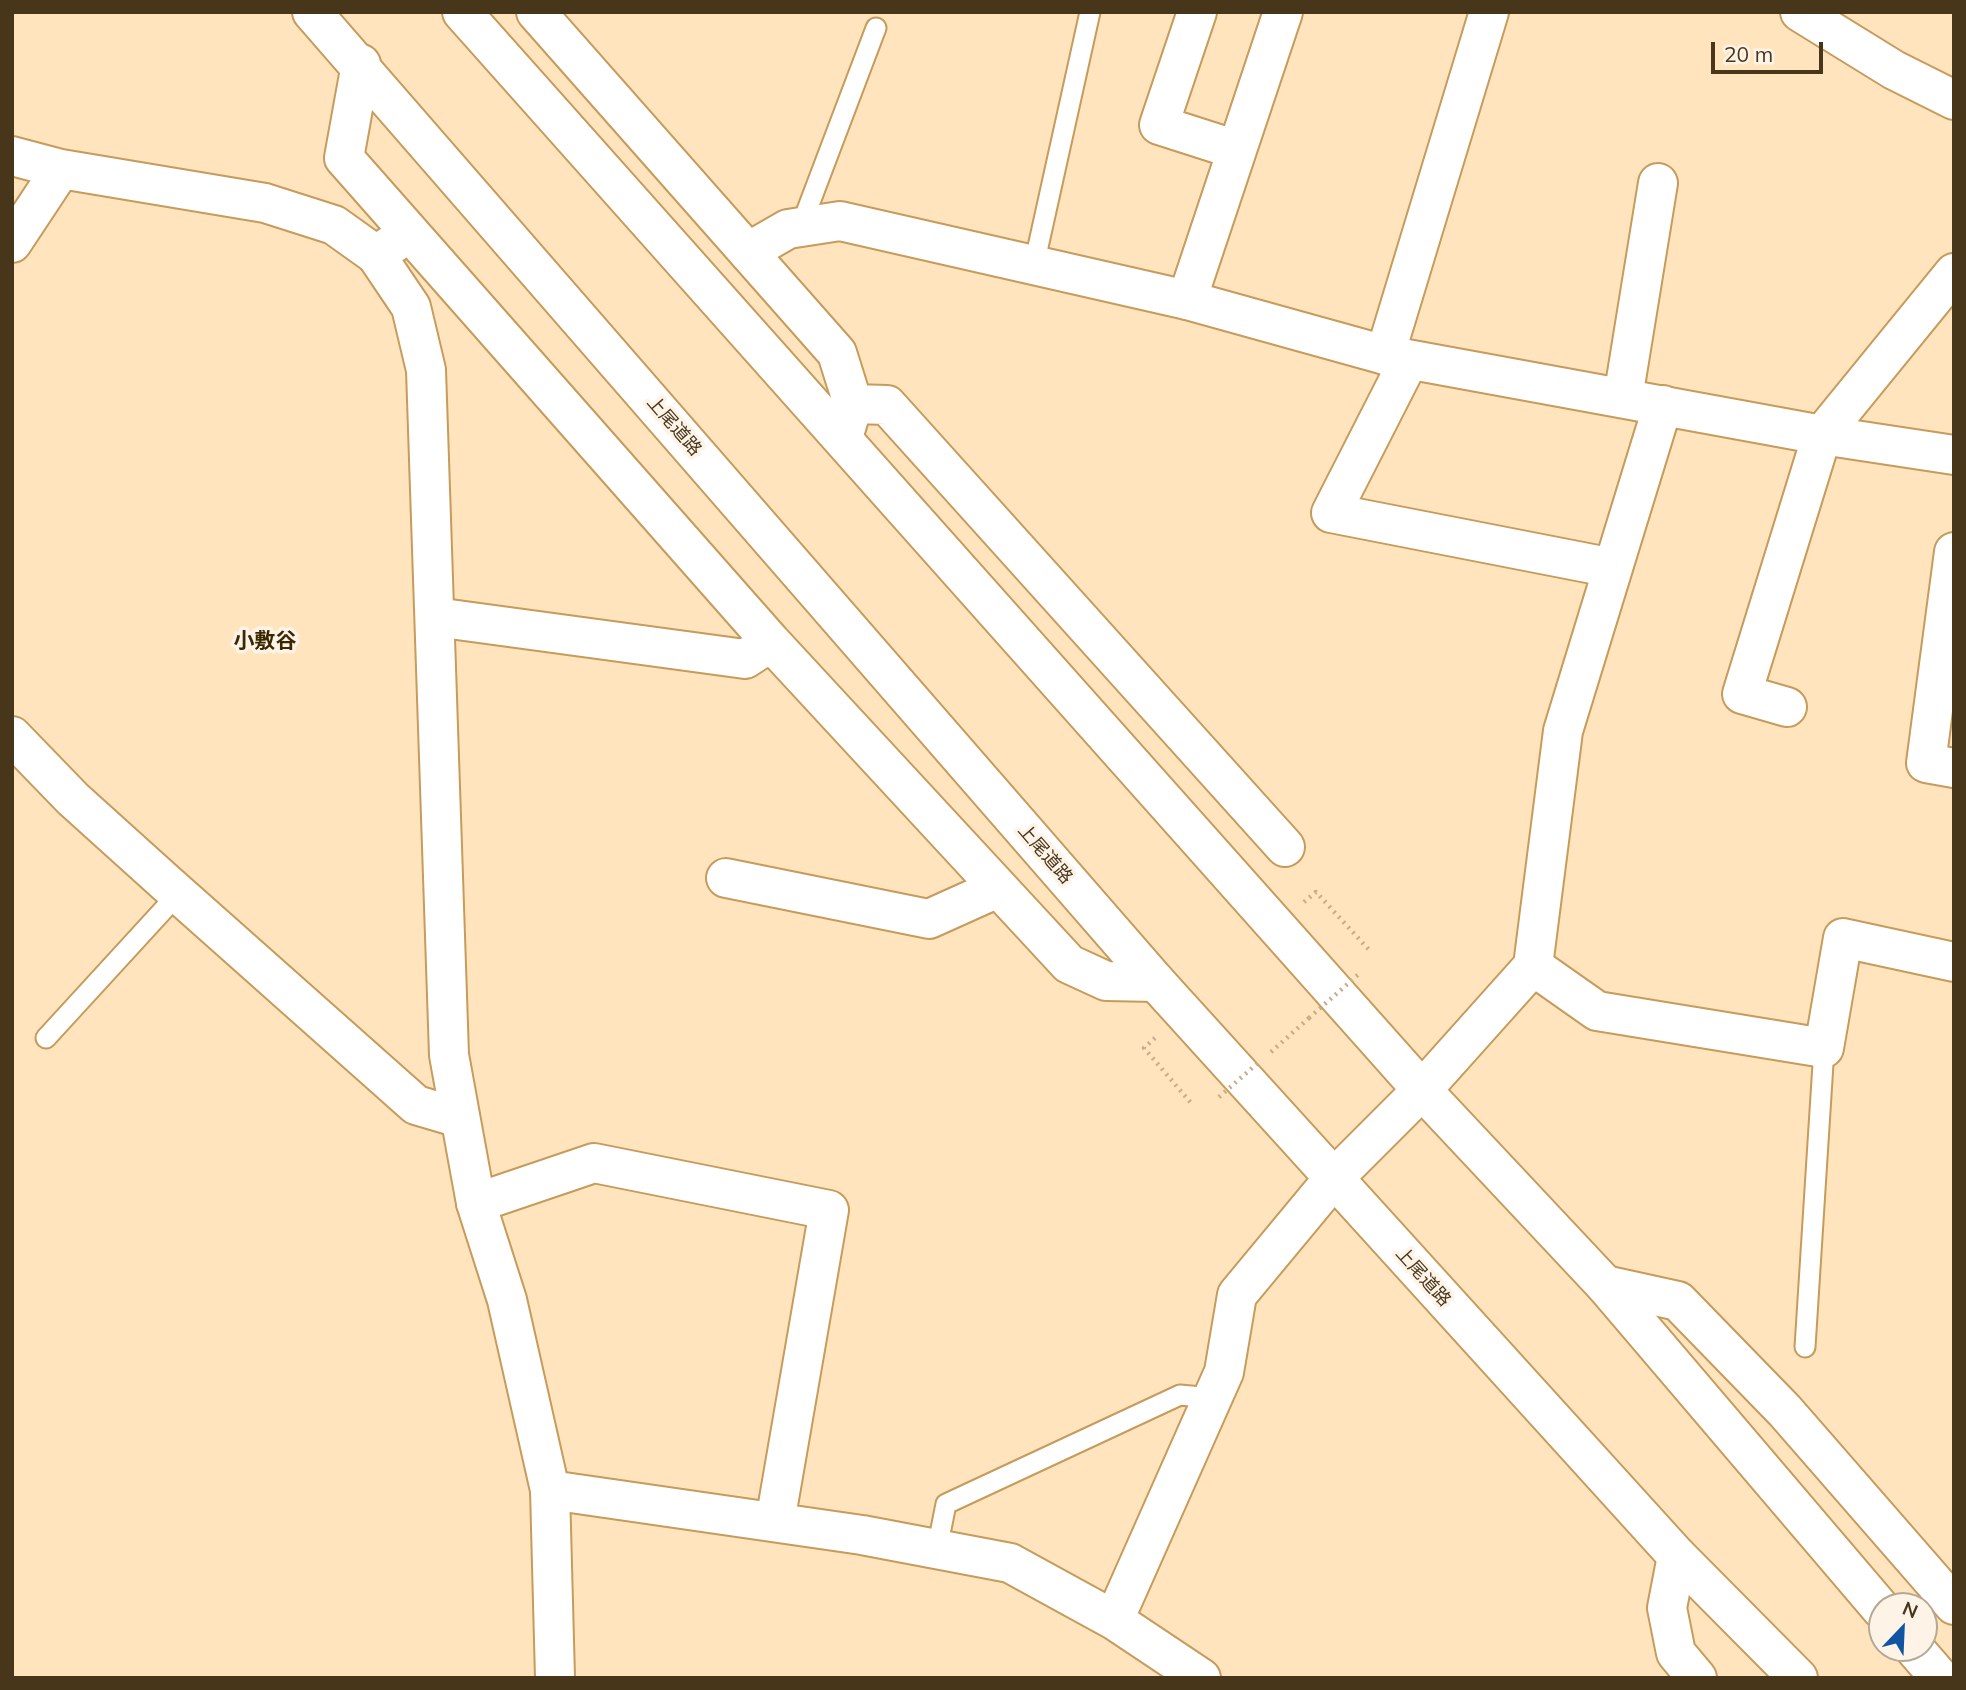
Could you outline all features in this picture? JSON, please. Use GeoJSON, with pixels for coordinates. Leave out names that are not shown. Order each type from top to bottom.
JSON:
{"type":"FeatureCollection","features":[{"type":"Feature","properties":{"kind":"main road","name":"上尾道路"},"geometry":{"type":"LineString","coordinates":[[312,12],[1156,982],[1677,1556],[1798,1678]]}},
{"type":"Feature","properties":{"kind":"main road"},"geometry":{"type":"LineString","coordinates":[[462,12],[848,422],[1422,1090],[1605,1286],[1868,1594]]}},
{"type":"Feature","properties":{"kind":"main road"},"geometry":{"type":"LineString","coordinates":[[536,12],[837,353],[848,422]]}},
{"type":"Feature","properties":{"kind":"main road"},"geometry":{"type":"LineString","coordinates":[[1197,12],[1159,125],[1237,150]]}},
{"type":"Feature","properties":{"kind":"main road"},"geometry":{"type":"LineString","coordinates":[[1187,300],[1283,12]]}},
{"type":"Feature","properties":{"kind":"main road"},"geometry":{"type":"LineString","coordinates":[[1489,12],[1397,358],[1331,513],[1613,568]]}},
{"type":"Feature","properties":{"kind":"main road"},"geometry":{"type":"LineString","coordinates":[[1800,12],[1894,70],[1954,100]]}},
{"type":"Feature","properties":{"kind":"main road"},"geometry":{"type":"LineString","coordinates":[[360,64],[344,158],[771,642],[1069,964],[1106,981],[1156,982]]}},
{"type":"Feature","properties":{"kind":"main road"},"geometry":{"type":"LineString","coordinates":[[12,156],[61,169],[265,203],[334,225],[376,255],[411,307],[426,370],[449,1055],[476,1203],[507,1300],[550,1490],[555,1678]]}},
{"type":"Feature","properties":{"kind":"main road"},"geometry":{"type":"LineString","coordinates":[[12,243],[61,169]]}},
{"type":"Feature","properties":{"kind":"main road"},"geometry":{"type":"LineString","coordinates":[[1623,398],[1658,183]]}},
{"type":"Feature","properties":{"kind":"main road"},"geometry":{"type":"LineString","coordinates":[[748,252],[788,229],[840,221],[1187,300],[1397,358],[1822,435],[1954,455]]}},
{"type":"Feature","properties":{"kind":"main road"},"geometry":{"type":"LineString","coordinates":[[376,255],[410,232]]}},
{"type":"Feature","properties":{"kind":"main road"},"geometry":{"type":"LineString","coordinates":[[1787,707],[1742,694],[1822,435],[1954,274]]}},
{"type":"Feature","properties":{"kind":"main road"},"geometry":{"type":"LineString","coordinates":[[848,422],[887,405],[1285,847]]}},
{"type":"Feature","properties":{"kind":"main road"},"geometry":{"type":"LineString","coordinates":[[1114,1620],[1224,1371],[1237,1295],[1334,1178],[1422,1090],[1532,966],[1563,731],[1663,405]]}},
{"type":"Feature","properties":{"kind":"main road"},"geometry":{"type":"LineString","coordinates":[[1954,552],[1926,763],[1954,768]]}},
{"type":"Feature","properties":{"kind":"main road"},"geometry":{"type":"LineString","coordinates":[[435,617],[745,659],[771,642]]}},
{"type":"Feature","properties":{"kind":"main road"},"geometry":{"type":"LineString","coordinates":[[12,736],[74,799],[178,894],[416,1105],[460,1118]]}},
{"type":"Feature","properties":{"kind":"main road"},"geometry":{"type":"LineString","coordinates":[[726,877],[929,919],[998,888]]}},
{"type":"Feature","properties":{"kind":"main road"},"geometry":{"type":"LineString","coordinates":[[1532,966],[1597,1011],[1824,1048],[1843,938],[1954,961]]}},
{"type":"Feature","properties":{"kind":"main road"},"geometry":{"type":"LineString","coordinates":[[476,1203],[594,1163],[829,1210],[775,1522]]}},
{"type":"Feature","properties":{"kind":"main road"},"geometry":{"type":"LineString","coordinates":[[1605,1286],[1678,1301],[1784,1411],[1954,1605]]}},
{"type":"Feature","properties":{"kind":"main road"},"geometry":{"type":"LineString","coordinates":[[550,1490],[775,1522],[1010,1563],[1114,1620],[1201,1678]]}},
{"type":"Feature","properties":{"kind":"main road"},"geometry":{"type":"LineString","coordinates":[[1677,1556],[1667,1608],[1676,1653],[1697,1678]]}},
{"type":"Feature","properties":{"kind":"main road"},"geometry":{"type":"LineString","coordinates":[[1926,1662],[1940,1678]]}},
{"type":"Feature","properties":{"kind":"lane"},"geometry":{"type":"LineString","coordinates":[[1034,265],[1090,12]]}},
{"type":"Feature","properties":{"kind":"lane"},"geometry":{"type":"LineString","coordinates":[[801,226],[876,28]]}},
{"type":"Feature","properties":{"kind":"lane"},"geometry":{"type":"LineString","coordinates":[[47,1038],[178,894]]}},
{"type":"Feature","properties":{"kind":"lane"},"geometry":{"type":"LineString","coordinates":[[1805,1347],[1824,1048]]}},
{"type":"Feature","properties":{"kind":"lane"},"geometry":{"type":"LineString","coordinates":[[937,1549],[946,1504],[1180,1395],[1212,1398]]}},
{"type":"Feature","properties":{"kind":"path"},"geometry":{"type":"LineString","coordinates":[[1219,1097],[1360,973]]}},
{"type":"Feature","properties":{"kind":"district","name":"小敷谷"},"geometry":{"type":"Point","coordinates":[265,642]}}]}
